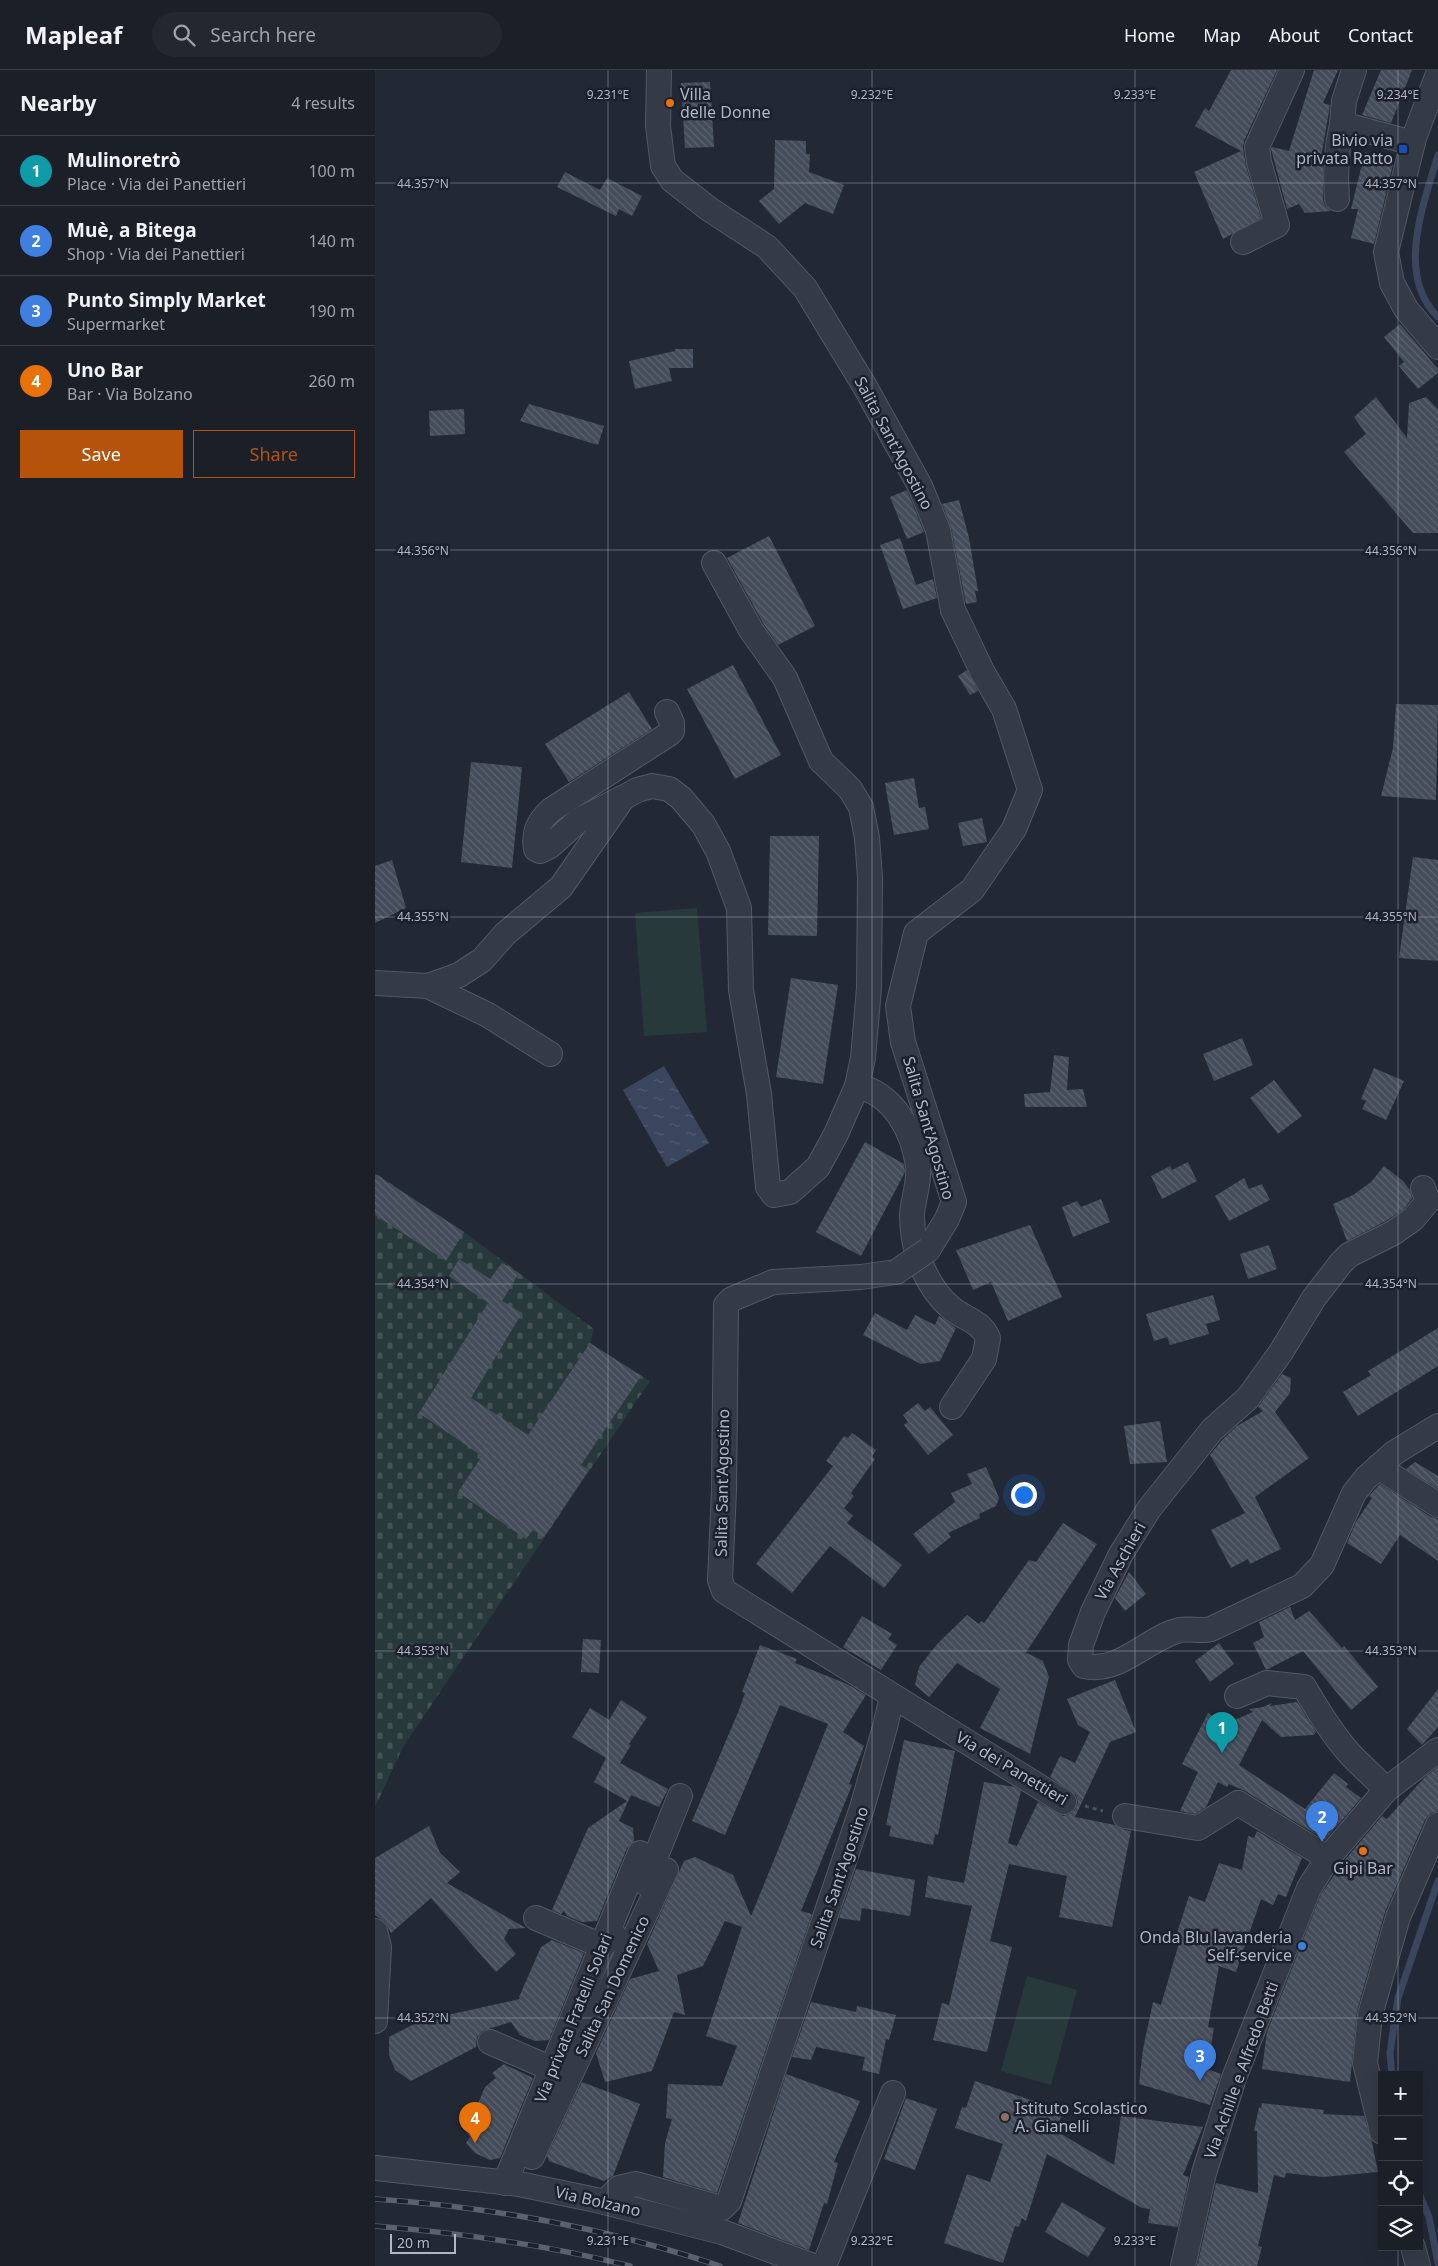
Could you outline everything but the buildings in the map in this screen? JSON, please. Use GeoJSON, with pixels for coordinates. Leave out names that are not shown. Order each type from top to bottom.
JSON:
{"type":"FeatureCollection","features":[{"type":"Feature","properties":{"kind":"street","name":"Salita Sant'Agostino"},"geometry":{"type":"LineString","coordinates":[[605,2202],[619,2188],[636,2184],[722,2208],[729,2201],[862,1808],[892,1696],[725,1591],[720,1580],[724,1490],[726,1305],[732,1299],[773,1282],[861,1277],[896,1272],[929,1250],[947,1220],[954,1202],[903,1042],[898,1006],[916,932],[972,890],[1014,829],[1030,790],[1004,709],[982,671],[953,610],[938,530],[920,486],[864,386],[805,288],[767,248],[709,209],[672,180],[663,166],[658,126],[659,70]]}},
{"type":"Feature","properties":{"kind":"street"},"geometry":{"type":"LineString","coordinates":[[1243,242],[1277,225],[1259,162],[1257,147],[1292,70]]}},
{"type":"Feature","properties":{"kind":"street"},"geometry":{"type":"LineString","coordinates":[[1337,199],[1337,143],[1342,124],[1344,102],[1354,70]]}},
{"type":"Feature","properties":{"kind":"street"},"geometry":{"type":"LineString","coordinates":[[1438,74],[1413,143],[1386,252],[1392,283],[1406,309],[1438,347]]}},
{"type":"Feature","properties":{"kind":"street"},"geometry":{"type":"LineString","coordinates":[[1342,124],[1413,143]]}},
{"type":"Feature","properties":{"kind":"street"},"geometry":{"type":"LineString","coordinates":[[667,712],[672,723],[672,731],[551,810],[540,820],[534,841],[536,849],[540,851],[550,846],[578,821],[637,790],[651,786],[669,789],[681,798],[703,824],[718,851],[739,908],[741,990],[759,1094],[768,1187],[775,1195],[790,1192],[818,1167],[836,1134],[857,1086],[863,1058],[869,988],[870,878],[867,838],[861,807],[850,789],[821,761],[785,678],[751,630],[715,563]]}},
{"type":"Feature","properties":{"kind":"street"},"geometry":{"type":"LineString","coordinates":[[428,986],[459,975],[482,960],[505,934],[561,887],[623,798]]}},
{"type":"Feature","properties":{"kind":"street"},"geometry":{"type":"LineString","coordinates":[[375,983],[428,986],[488,1015],[550,1054]]}},
{"type":"Feature","properties":{"kind":"street"},"geometry":{"type":"LineString","coordinates":[[857,1086],[872,1089],[893,1107],[910,1132],[918,1167],[912,1215],[914,1237],[922,1267],[937,1295],[952,1309],[981,1326],[988,1338],[984,1359],[952,1407]]}},
{"type":"Feature","properties":{"kind":"street","name":"Via Aschieri"},"geometry":{"type":"LineString","coordinates":[[1423,1188],[1428,1201],[1413,1220],[1393,1233],[1349,1255],[1334,1270],[1248,1398],[1212,1430],[1149,1509],[1121,1554],[1093,1612],[1081,1646],[1080,1660],[1084,1666],[1097,1669],[1114,1664],[1167,1635],[1182,1630],[1204,1631],[1211,1629],[1301,1586],[1322,1565],[1354,1493],[1394,1453],[1438,1426]]}},
{"type":"Feature","properties":{"kind":"street"},"geometry":{"type":"LineString","coordinates":[[1378,1467],[1438,1505]]}},
{"type":"Feature","properties":{"kind":"street"},"geometry":{"type":"LineString","coordinates":[[1237,1696],[1267,1682],[1304,1687],[1321,1716],[1351,1755],[1375,1776],[1385,1790]]}},
{"type":"Feature","properties":{"kind":"street","name":"Via dei Panettieri"},"geometry":{"type":"LineString","coordinates":[[892,1696],[1064,1802]]}},
{"type":"Feature","properties":{"kind":"street","name":"Via Achille e Alfredo Betti"},"geometry":{"type":"LineString","coordinates":[[1183,2266],[1204,2174],[1234,2078],[1309,1888],[1328,1858],[1385,1790],[1438,1750]]}},
{"type":"Feature","properties":{"kind":"street"},"geometry":{"type":"LineString","coordinates":[[536,1918],[602,1946],[624,1926],[632,1914],[681,1796]]}},
{"type":"Feature","properties":{"kind":"street"},"geometry":{"type":"LineString","coordinates":[[1125,1816],[1198,1828],[1238,1803],[1328,1858]]}},
{"type":"Feature","properties":{"kind":"street"},"geometry":{"type":"LineString","coordinates":[[1378,2116],[1365,2063],[1370,2015],[1398,1917],[1438,1825]]}},
{"type":"Feature","properties":{"kind":"street","name":"Via privata Fratelli Solari"},"geometry":{"type":"LineString","coordinates":[[512,2183],[552,2068],[641,1853]]}},
{"type":"Feature","properties":{"kind":"street","name":"Salita San Domenico"},"geometry":{"type":"LineString","coordinates":[[512,2183],[666,1870]]}},
{"type":"Feature","properties":{"kind":"street"},"geometry":{"type":"LineString","coordinates":[[375,1931],[379,1947],[375,2021]]}},
{"type":"Feature","properties":{"kind":"street"},"geometry":{"type":"LineString","coordinates":[[490,2042],[552,2068]]}},
{"type":"Feature","properties":{"kind":"street"},"geometry":{"type":"LineString","coordinates":[[824,2266],[893,2093]]}},
{"type":"Feature","properties":{"kind":"street","name":"Via Bolzano"},"geometry":{"type":"LineString","coordinates":[[375,2168],[512,2183],[605,2202],[722,2232],[813,2266]]}},
{"type":"Feature","properties":{"kind":"street"},"geometry":{"type":"LineString","coordinates":[[1414,2251],[1418,2266]]}},
{"type":"Feature","properties":{"kind":"path","name":"Via dei Panettieri"},"geometry":{"type":"LineString","coordinates":[[1064,1802],[1125,1816]]}},
{"type":"Feature","properties":{"kind":"green space"},"geometry":{"type":"Polygon","coordinates":[[[697,908],[707,1032],[644,1036],[635,913],[697,908]]]}},
{"type":"Feature","properties":{"kind":"green space"},"geometry":{"type":"Polygon","coordinates":[[[375,1173],[464,1232],[594,1329],[590,1343],[650,1381],[403,1747],[375,1807],[375,1173]]]}},
{"type":"Feature","properties":{"kind":"green space"},"geometry":{"type":"Polygon","coordinates":[[[1027,1976],[1077,1990],[1051,2085],[1001,2071],[1027,1976]]]}},
{"type":"Feature","properties":{"kind":"water"},"geometry":{"type":"Polygon","coordinates":[[[664,1066],[709,1143],[667,1167],[623,1090],[664,1066]]]}},
{"type":"Feature","properties":{"kind":"waterway"},"geometry":{"type":"LineString","coordinates":[[1438,155],[1421,216],[1415,260],[1418,281],[1425,300],[1438,317]]}},
{"type":"Feature","properties":{"kind":"waterway"},"geometry":{"type":"LineString","coordinates":[[1392,2071],[1390,2053],[1398,1998],[1438,1881]]}},
{"type":"Feature","properties":{"kind":"waterway"},"geometry":{"type":"LineString","coordinates":[[1423,2203],[1429,2217],[1438,2263]]}},
{"type":"Feature","properties":{"kind":"railway"},"geometry":{"type":"LineString","coordinates":[[375,2199],[463,2208],[550,2222],[636,2241],[720,2266]]}},
{"type":"Feature","properties":{"kind":"railway"},"geometry":{"type":"LineString","coordinates":[[375,2226],[503,2241],[567,2252],[630,2266]]}},
{"type":"Feature","properties":{"kind":"place","name":"Villa delle Donne"},"geometry":{"type":"Point","coordinates":[670,103]}},
{"type":"Feature","properties":{"kind":"place","name":"Bivio via privata Ratto"},"geometry":{"type":"Point","coordinates":[1403,149]}},
{"type":"Feature","properties":{"kind":"place","name":"Mulinoretrò"},"geometry":{"type":"Point","coordinates":[1222,1753]}},
{"type":"Feature","properties":{"kind":"place","name":"Muè, a Bitega"},"geometry":{"type":"Point","coordinates":[1322,1842]}},
{"type":"Feature","properties":{"kind":"place","name":"Gipi Bar"},"geometry":{"type":"Point","coordinates":[1363,1851]}},
{"type":"Feature","properties":{"kind":"place","name":"Onda Blu lavanderia Self-service"},"geometry":{"type":"Point","coordinates":[1302,1946]}},
{"type":"Feature","properties":{"kind":"place","name":"Punto Simply Market"},"geometry":{"type":"Point","coordinates":[1200,2081]}},
{"type":"Feature","properties":{"kind":"place","name":"Istituto Scolastico A. Gianelli"},"geometry":{"type":"Point","coordinates":[1005,2117]}},
{"type":"Feature","properties":{"kind":"place","name":"Uno Bar"},"geometry":{"type":"Point","coordinates":[475,2143]}}]}
